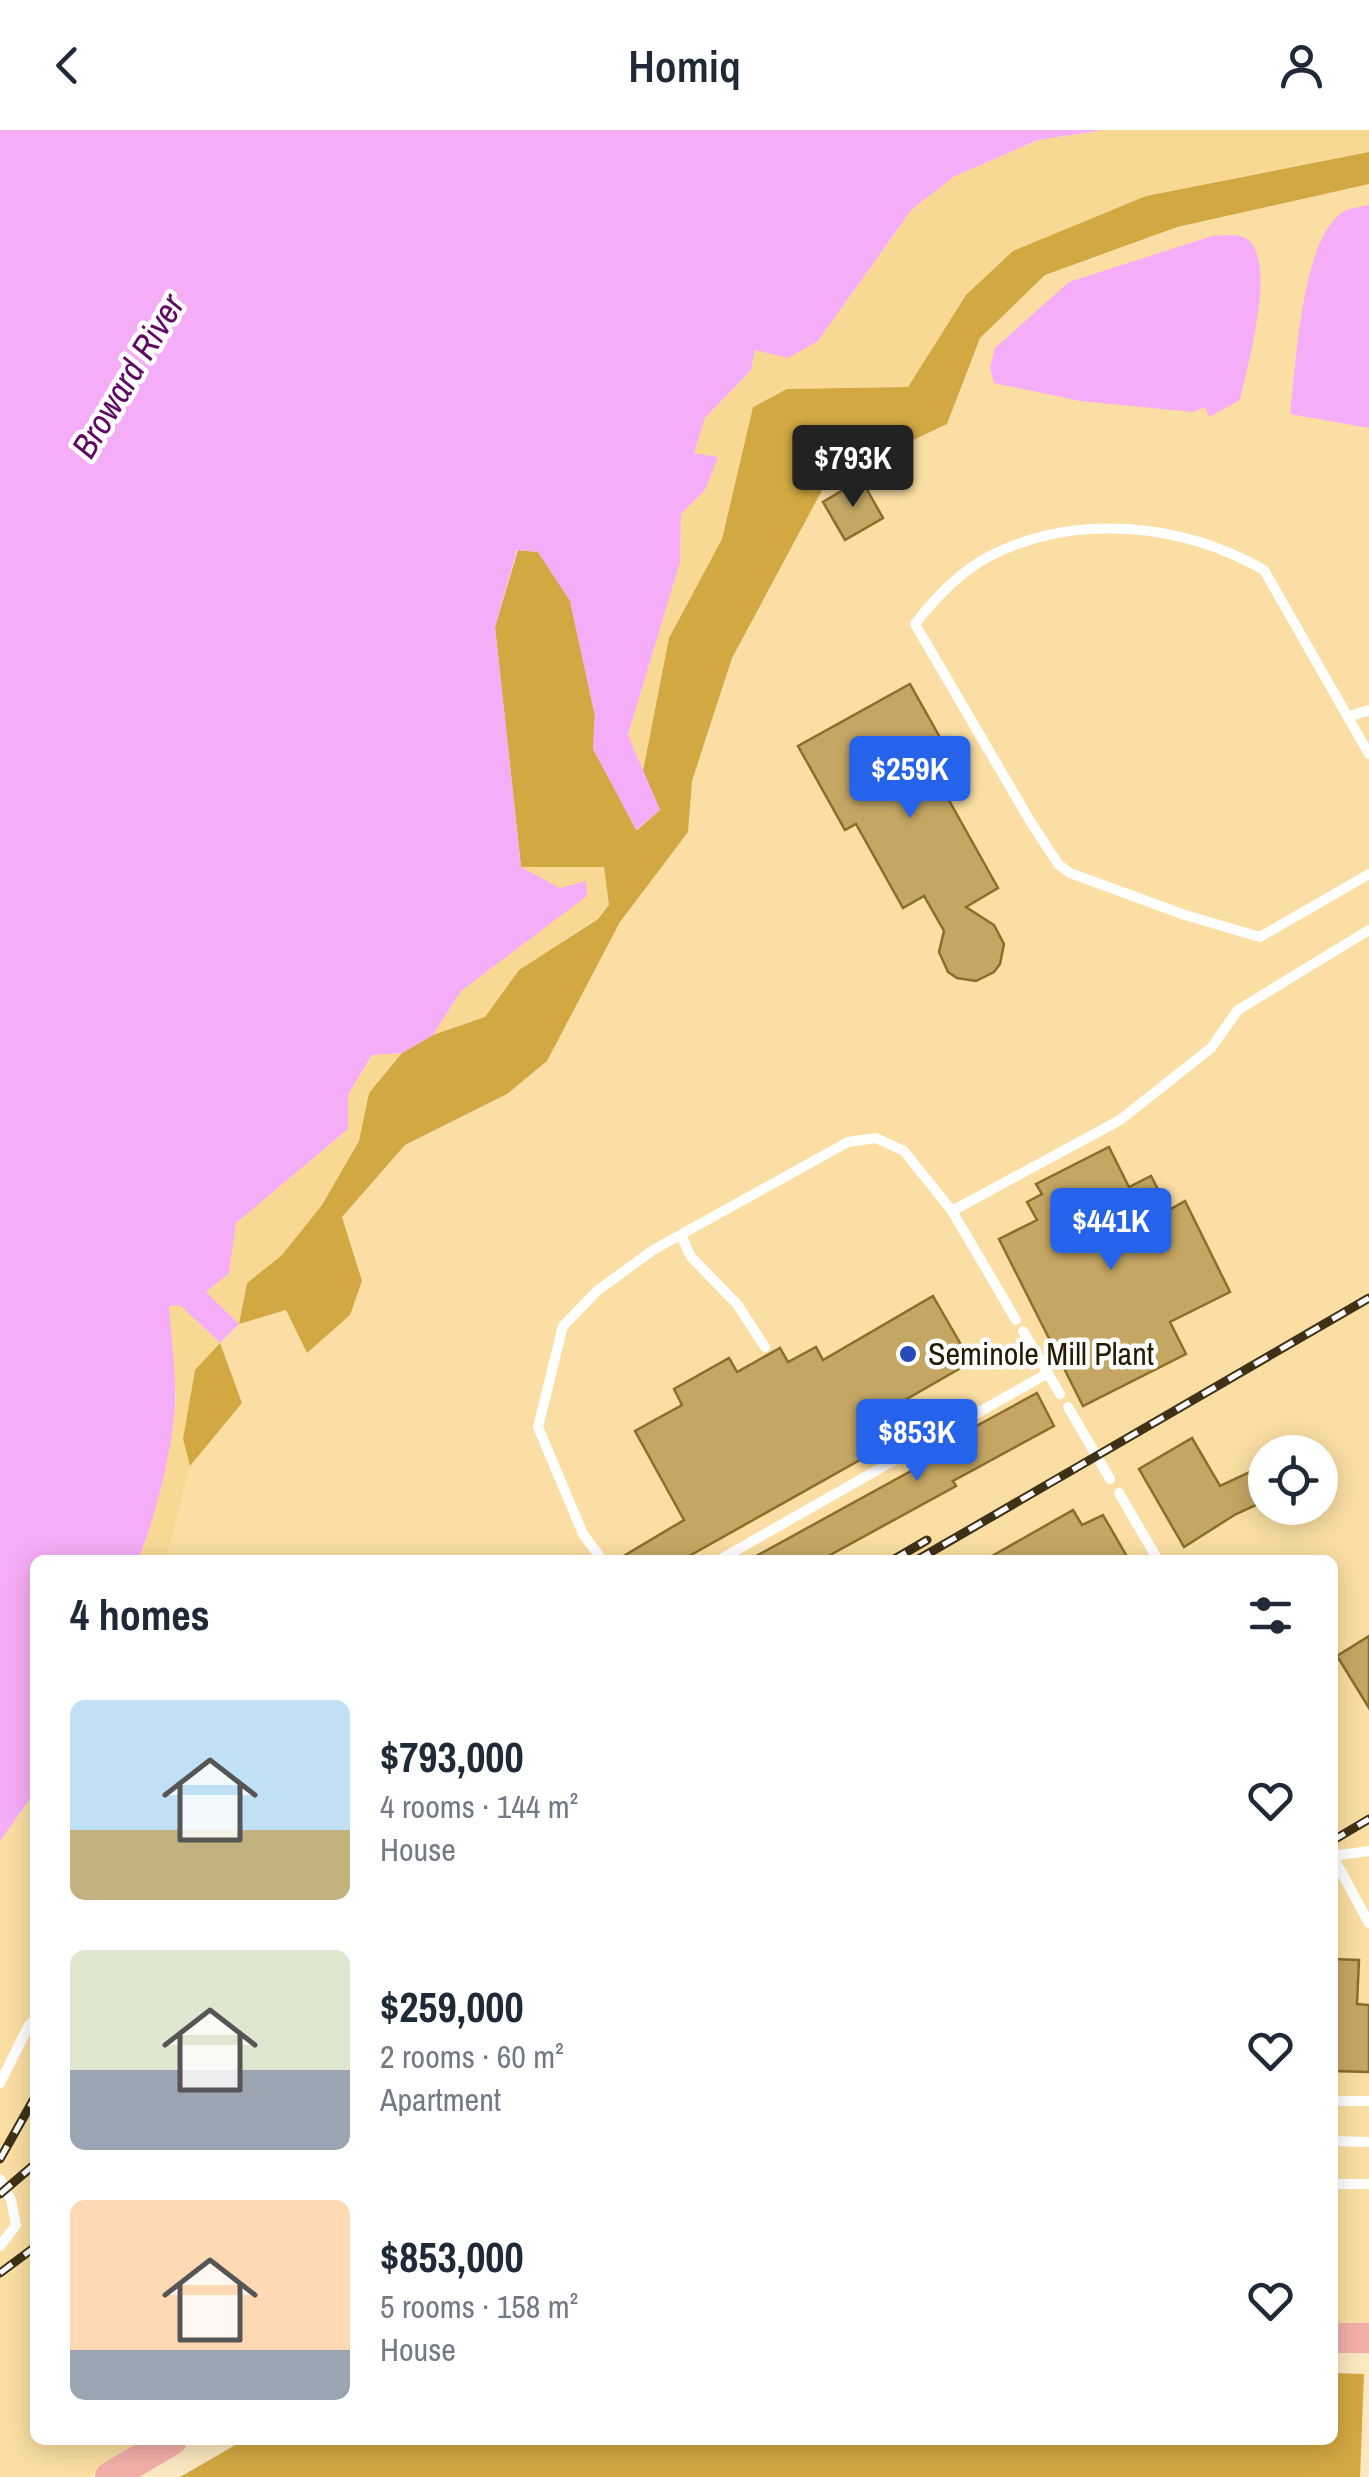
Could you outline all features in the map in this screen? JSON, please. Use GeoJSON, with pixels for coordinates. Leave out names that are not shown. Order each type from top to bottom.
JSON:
{"type":"FeatureCollection","features":[{"type":"Feature","properties":{"kind":"main road"},"geometry":{"type":"LineString","coordinates":[[1338,2338],[1369,2338]]}},
{"type":"Feature","properties":{"kind":"main road"},"geometry":{"type":"LineString","coordinates":[[110,2477],[164,2445]]}},
{"type":"Feature","properties":{"kind":"lane"},"geometry":{"type":"LineString","coordinates":[[1369,754],[1264,570],[1242,558],[1162,532],[1122,527],[1070,531],[989,556],[960,576],[914,624],[1030,821],[1058,865],[1070,872],[1185,915],[1260,936],[1369,874]]}},
{"type":"Feature","properties":{"kind":"lane"},"geometry":{"type":"LineString","coordinates":[[1348,717],[1369,710]]}},
{"type":"Feature","properties":{"kind":"lane"},"geometry":{"type":"LineString","coordinates":[[952,1211],[1120,1120],[1211,1048],[1238,1010],[1369,930]]}},
{"type":"Feature","properties":{"kind":"lane"},"geometry":{"type":"LineString","coordinates":[[598,1555],[583,1534],[538,1427],[563,1326],[597,1290],[681,1235],[848,1142],[876,1138],[904,1151],[952,1211],[1016,1320]]}},
{"type":"Feature","properties":{"kind":"lane"},"geometry":{"type":"LineString","coordinates":[[681,1235],[692,1257],[737,1304],[765,1347]]}},
{"type":"Feature","properties":{"kind":"lane"},"geometry":{"type":"LineString","coordinates":[[1023,1331],[1060,1394]]}},
{"type":"Feature","properties":{"kind":"lane"},"geometry":{"type":"LineString","coordinates":[[729,1555],[1048,1373]]}},
{"type":"Feature","properties":{"kind":"lane"},"geometry":{"type":"LineString","coordinates":[[1068,1407],[1110,1479]]}},
{"type":"Feature","properties":{"kind":"lane"},"geometry":{"type":"LineString","coordinates":[[1119,1494],[1155,1555]]}},
{"type":"Feature","properties":{"kind":"lane"},"geometry":{"type":"LineString","coordinates":[[1338,1855],[1369,1851]]}},
{"type":"Feature","properties":{"kind":"lane"},"geometry":{"type":"LineString","coordinates":[[1338,1865],[1369,1923]]}},
{"type":"Feature","properties":{"kind":"lane"},"geometry":{"type":"LineString","coordinates":[[0,2083],[30,2028]]}},
{"type":"Feature","properties":{"kind":"lane"},"geometry":{"type":"LineString","coordinates":[[1338,2101],[1369,2101]]}},
{"type":"Feature","properties":{"kind":"lane"},"geometry":{"type":"LineString","coordinates":[[1338,2141],[1369,2142]]}},
{"type":"Feature","properties":{"kind":"lane"},"geometry":{"type":"LineString","coordinates":[[0,2178],[11,2200],[16,2225],[0,2246]]}},
{"type":"Feature","properties":{"kind":"lane"},"geometry":{"type":"LineString","coordinates":[[1338,2184],[1369,2184]]}},
{"type":"Feature","properties":{"kind":"shaded area"},"geometry":{"type":"Polygon","coordinates":[[[1104,130],[1369,130],[1369,152],[1146,196],[966,295],[908,387],[788,389],[753,407],[722,539],[669,638],[643,771],[628,735],[680,562],[681,514],[705,490],[717,457],[694,453],[705,418],[751,370],[755,350],[818,341],[912,209],[955,176],[1039,140],[1104,130]]]}},
{"type":"Feature","properties":{"kind":"shaded area"},"geometry":{"type":"Polygon","coordinates":[[[1369,152],[1369,184],[1177,227],[1045,275],[980,338],[947,424],[827,481],[732,658],[692,781],[688,832],[620,922],[547,1061],[507,1094],[405,1145],[342,1217],[362,1281],[350,1315],[307,1353],[286,1310],[239,1324],[247,1283],[282,1255],[322,1205],[359,1141],[369,1093],[402,1053],[433,1035],[485,1017],[519,970],[598,919],[609,905],[604,867],[521,867],[495,627],[518,550],[538,552],[570,600],[595,716],[593,749],[637,830],[660,810],[643,771],[669,638],[722,539],[753,407],[787,389],[908,387],[966,295],[1013,251],[1146,196],[1369,152]]]}},
{"type":"Feature","properties":{"kind":"shaded area"},"geometry":{"type":"Polygon","coordinates":[[[1369,184],[1369,2328],[1338,2328],[1338,1555],[167,1555],[190,1466],[242,1403],[220,1343],[239,1324],[286,1310],[308,1352],[350,1315],[362,1281],[342,1217],[405,1145],[507,1094],[547,1061],[620,922],[688,832],[692,781],[732,658],[827,481],[947,424],[980,338],[1045,275],[1177,227],[1369,184]]]}},
{"type":"Feature","properties":{"kind":"shaded area"},"geometry":{"type":"Polygon","coordinates":[[[521,867],[604,867],[609,905],[598,918],[519,970],[485,1017],[433,1035],[461,991],[586,896],[560,888],[521,867]]]}},
{"type":"Feature","properties":{"kind":"shaded area"},"geometry":{"type":"Polygon","coordinates":[[[402,1053],[369,1093],[359,1141],[322,1205],[282,1255],[247,1283],[239,1324],[205,1292],[229,1273],[236,1223],[348,1129],[348,1095],[373,1055],[402,1053]]]}},
{"type":"Feature","properties":{"kind":"shaded area"},"geometry":{"type":"Polygon","coordinates":[[[180,1305],[220,1343],[195,1370],[183,1439],[190,1466],[167,1555],[140,1555],[176,1402],[169,1306],[180,1305]]]}},
{"type":"Feature","properties":{"kind":"shaded area"},"geometry":{"type":"Polygon","coordinates":[[[220,1343],[242,1403],[190,1466],[183,1439],[195,1370],[220,1343]]]}},
{"type":"Feature","properties":{"kind":"shaded area"},"geometry":{"type":"Polygon","coordinates":[[[30,1799],[30,2445],[143,2445],[89,2477],[0,2477],[0,1841],[30,1799]]]}},
{"type":"Feature","properties":{"kind":"shaded area"},"geometry":{"type":"Polygon","coordinates":[[[1338,2373],[1364,2374],[1360,2477],[180,2477],[235,2445],[1338,2445],[1338,2373]]]}},
{"type":"Feature","properties":{"kind":"water","name":"Broward River"},"geometry":{"type":"Polygon","coordinates":[[[0,130],[1104,130],[1038,140],[955,176],[912,209],[818,341],[788,358],[755,350],[751,370],[705,418],[694,453],[718,457],[705,490],[681,514],[680,562],[628,735],[660,810],[636,830],[593,749],[595,716],[570,601],[538,552],[517,550],[495,627],[521,867],[560,888],[586,881],[587,896],[461,991],[433,1035],[402,1053],[372,1055],[348,1095],[348,1129],[236,1223],[229,1273],[206,1292],[239,1324],[220,1343],[180,1305],[169,1306],[174,1417],[162,1482],[140,1555],[30,1555],[30,1799],[0,1841],[0,130]]]}},
{"type":"Feature","properties":{"kind":"water"},"geometry":{"type":"Polygon","coordinates":[[[1369,205],[1369,428],[1290,414],[1298,337],[1317,251],[1327,229],[1340,214],[1369,205]]]}},
{"type":"Feature","properties":{"kind":"water"},"geometry":{"type":"Polygon","coordinates":[[[1212,236],[1243,237],[1254,247],[1259,265],[1258,313],[1240,400],[1209,417],[1205,407],[1193,412],[1080,401],[994,383],[990,368],[995,348],[1069,282],[1212,236]]]}},
{"type":"Feature","properties":{"kind":"building"},"geometry":{"type":"Polygon","coordinates":[[[861,479],[883,518],[845,540],[823,502],[861,479]]]}},
{"type":"Feature","properties":{"kind":"building"},"geometry":{"type":"Polygon","coordinates":[[[910,684],[956,766],[936,777],[998,888],[966,907],[994,925],[1004,944],[994,972],[976,981],[948,972],[939,952],[944,931],[924,896],[903,908],[856,824],[845,830],[798,746],[910,684]]]}},
{"type":"Feature","properties":{"kind":"building"},"geometry":{"type":"Polygon","coordinates":[[[1109,1147],[1129,1187],[1151,1176],[1169,1210],[1185,1201],[1230,1292],[1170,1322],[1186,1354],[1083,1406],[999,1239],[1037,1220],[1027,1202],[1042,1194],[1036,1184],[1109,1147]]]}},
{"type":"Feature","properties":{"kind":"building"},"geometry":{"type":"Polygon","coordinates":[[[933,1296],[971,1362],[860,1426],[874,1452],[691,1555],[625,1555],[684,1520],[635,1431],[682,1405],[674,1389],[729,1358],[737,1372],[780,1348],[788,1362],[816,1347],[823,1360],[933,1296]]]}},
{"type":"Feature","properties":{"kind":"building"},"geometry":{"type":"Polygon","coordinates":[[[1037,1393],[1054,1426],[953,1481],[956,1486],[830,1555],[758,1555],[940,1455],[936,1448],[1037,1393]]]}},
{"type":"Feature","properties":{"kind":"building"},"geometry":{"type":"Polygon","coordinates":[[[1192,1438],[1220,1486],[1248,1473],[1248,1509],[1184,1547],[1139,1469],[1192,1438]]]}},
{"type":"Feature","properties":{"kind":"building"},"geometry":{"type":"Polygon","coordinates":[[[1073,1510],[1082,1525],[1103,1515],[1126,1555],[994,1555],[1073,1510]]]}},
{"type":"Feature","properties":{"kind":"building"},"geometry":{"type":"Polygon","coordinates":[[[1369,1636],[1369,1708],[1338,1658],[1369,1636]]]}},
{"type":"Feature","properties":{"kind":"building"},"geometry":{"type":"Polygon","coordinates":[[[1338,1959],[1359,1960],[1357,2004],[1369,2005],[1369,2072],[1338,2071],[1338,1959]]]}},
{"type":"Feature","properties":{"kind":"railway"},"geometry":{"type":"LineString","coordinates":[[926,1555],[1369,1298]]}},
{"type":"Feature","properties":{"kind":"railway"},"geometry":{"type":"LineString","coordinates":[[902,1555],[927,1540]]}},
{"type":"Feature","properties":{"kind":"railway"},"geometry":{"type":"LineString","coordinates":[[1338,1837],[1369,1819]]}},
{"type":"Feature","properties":{"kind":"railway"},"geometry":{"type":"LineString","coordinates":[[0,2159],[30,2106]]}},
{"type":"Feature","properties":{"kind":"railway"},"geometry":{"type":"LineString","coordinates":[[0,2194],[30,2168]]}},
{"type":"Feature","properties":{"kind":"railway"},"geometry":{"type":"LineString","coordinates":[[0,2273],[30,2251]]}},
{"type":"Feature","properties":{"kind":"place","name":"Seminole Mill Plant"},"geometry":{"type":"Point","coordinates":[908,1354]}}]}
